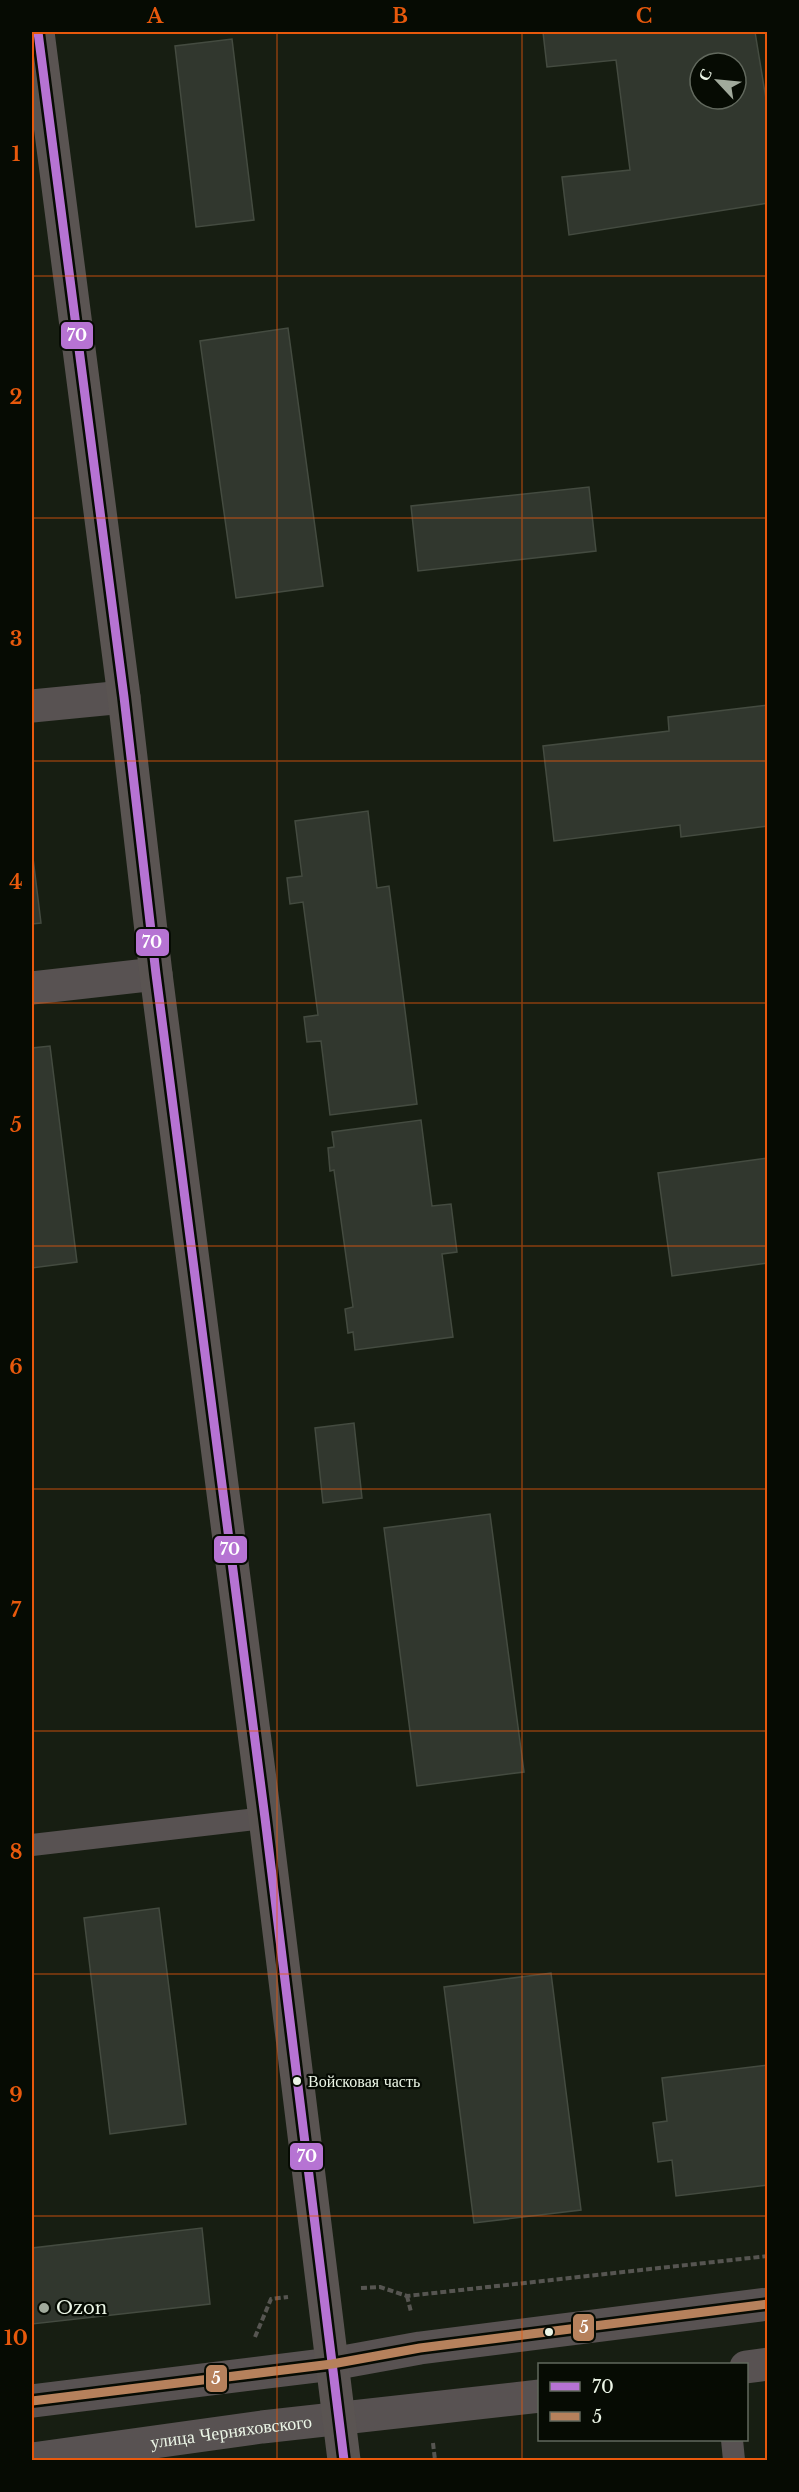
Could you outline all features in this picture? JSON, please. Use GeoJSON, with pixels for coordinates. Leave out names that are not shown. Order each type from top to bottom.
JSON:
{"type":"FeatureCollection","features":[{"type":"Feature","properties":{"kind":"main road"},"geometry":{"type":"LineString","coordinates":[[38,32],[124,697],[156,974],[265,1818],[344,2460]]}},
{"type":"Feature","properties":{"kind":"street"},"geometry":{"type":"LineString","coordinates":[[32,706],[124,697]]}},
{"type":"Feature","properties":{"kind":"street"},"geometry":{"type":"LineString","coordinates":[[32,988],[156,974]]}},
{"type":"Feature","properties":{"kind":"street"},"geometry":{"type":"LineString","coordinates":[[32,2401],[332,2364],[420,2348],[768,2304]]}},
{"type":"Feature","properties":{"kind":"street"},"geometry":{"type":"LineString","coordinates":[[748,2367],[768,2364]]}},
{"type":"Feature","properties":{"kind":"street","name":"улица Черняховского"},"geometry":{"type":"LineString","coordinates":[[32,2459],[339,2418],[538,2396]]}},
{"type":"Feature","properties":{"kind":"lane"},"geometry":{"type":"LineString","coordinates":[[32,1845],[265,1818]]}},
{"type":"Feature","properties":{"kind":"lane"},"geometry":{"type":"LineString","coordinates":[[732,2441],[734,2460]]}},
{"type":"Feature","properties":{"kind":"path"},"geometry":{"type":"LineString","coordinates":[[255,2337],[271,2299],[324,2291],[381,2287],[407,2296],[768,2256]]}},
{"type":"Feature","properties":{"kind":"building"},"geometry":{"type":"Polygon","coordinates":[[[543,32],[755,32],[768,111],[768,203],[569,235],[562,177],[630,170],[616,60],[547,67],[543,32]]]}},
{"type":"Feature","properties":{"kind":"building"},"geometry":{"type":"Polygon","coordinates":[[[232,39],[254,220],[196,227],[175,46],[232,39]]]}},
{"type":"Feature","properties":{"kind":"building"},"geometry":{"type":"Polygon","coordinates":[[[288,328],[323,586],[236,598],[200,341],[288,328]]]}},
{"type":"Feature","properties":{"kind":"building"},"geometry":{"type":"Polygon","coordinates":[[[589,487],[596,551],[418,571],[411,506],[589,487]]]}},
{"type":"Feature","properties":{"kind":"building"},"geometry":{"type":"Polygon","coordinates":[[[768,705],[768,826],[681,837],[680,825],[554,841],[543,746],[669,731],[668,717],[768,705]]]}},
{"type":"Feature","properties":{"kind":"building"},"geometry":{"type":"Polygon","coordinates":[[[368,811],[377,888],[389,886],[417,1104],[330,1115],[321,1041],[307,1042],[304,1017],[318,1015],[303,902],[290,904],[287,878],[302,876],[295,821],[368,811]]]}},
{"type":"Feature","properties":{"kind":"building"},"geometry":{"type":"Polygon","coordinates":[[[32,850],[41,923],[32,924],[32,850]]]}},
{"type":"Feature","properties":{"kind":"building"},"geometry":{"type":"Polygon","coordinates":[[[50,1046],[77,1262],[32,1268],[32,1048],[50,1046]]]}},
{"type":"Feature","properties":{"kind":"building"},"geometry":{"type":"Polygon","coordinates":[[[421,1120],[432,1206],[451,1204],[457,1252],[442,1254],[453,1337],[355,1350],[353,1332],[348,1333],[345,1309],[353,1307],[334,1170],[330,1171],[328,1148],[334,1147],[332,1132],[421,1120]]]}},
{"type":"Feature","properties":{"kind":"building"},"geometry":{"type":"Polygon","coordinates":[[[768,1158],[768,1263],[672,1276],[658,1173],[768,1158]]]}},
{"type":"Feature","properties":{"kind":"building"},"geometry":{"type":"Polygon","coordinates":[[[354,1423],[362,1498],[323,1503],[315,1428],[354,1423]]]}},
{"type":"Feature","properties":{"kind":"building"},"geometry":{"type":"Polygon","coordinates":[[[490,1514],[524,1772],[417,1786],[384,1528],[490,1514]]]}},
{"type":"Feature","properties":{"kind":"building"},"geometry":{"type":"Polygon","coordinates":[[[159,1908],[186,2124],[110,2134],[84,1918],[159,1908]]]}},
{"type":"Feature","properties":{"kind":"building"},"geometry":{"type":"Polygon","coordinates":[[[551,1973],[581,2210],[474,2223],[444,1987],[551,1973]]]}},
{"type":"Feature","properties":{"kind":"building"},"geometry":{"type":"Polygon","coordinates":[[[768,2065],[768,2185],[676,2196],[672,2160],[658,2162],[653,2123],[667,2121],[662,2078],[768,2065]]]}},
{"type":"Feature","properties":{"kind":"building"},"geometry":{"type":"Polygon","coordinates":[[[202,2228],[210,2304],[32,2324],[32,2248],[202,2228]]]}},
{"type":"Feature","properties":{"kind":"transit line","name":"70"},"geometry":{"type":"LineString","coordinates":[[38,32],[124,697],[156,974],[265,1818],[344,2460]]}},
{"type":"Feature","properties":{"kind":"transit line","name":"5"},"geometry":{"type":"LineString","coordinates":[[32,2401],[332,2364],[420,2348],[768,2304]]}},
{"type":"Feature","properties":{"kind":"place","name":"Войсковая часть"},"geometry":{"type":"Point","coordinates":[297,2081]}},
{"type":"Feature","properties":{"kind":"place","name":"Ozon"},"geometry":{"type":"Point","coordinates":[44,2308]}}]}
